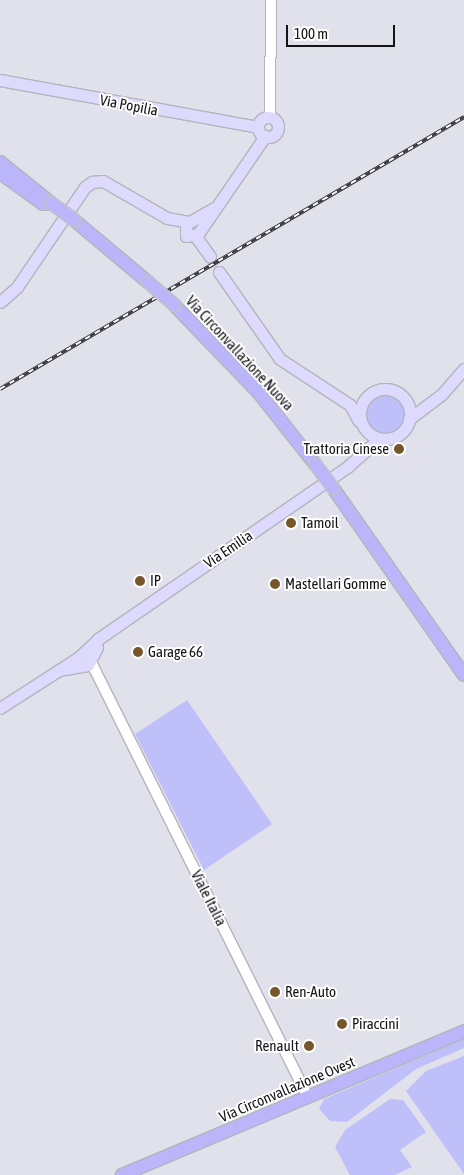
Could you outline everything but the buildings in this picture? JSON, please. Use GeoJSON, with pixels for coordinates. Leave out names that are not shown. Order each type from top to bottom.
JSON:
{"type":"FeatureCollection","features":[{"type":"Feature","properties":{"kind":"main road","name":"Via Popilia"},"geometry":{"type":"LineString","coordinates":[[0,80],[262,131]]}},
{"type":"Feature","properties":{"kind":"main road"},"geometry":{"type":"LineString","coordinates":[[192,228],[214,208],[262,131],[262,119],[270,117],[277,130],[262,131]]}},
{"type":"Feature","properties":{"kind":"main road","name":"Via Circonvallazione Nuova"},"geometry":{"type":"LineString","coordinates":[[0,162],[74,220],[174,305],[258,392],[333,488],[464,675]]}},
{"type":"Feature","properties":{"kind":"main road","name":"Via Circonvallazione Nuova"},"geometry":{"type":"LineString","coordinates":[[0,173],[43,204],[51,203]]}},
{"type":"Feature","properties":{"kind":"main road"},"geometry":{"type":"LineString","coordinates":[[0,302],[17,287],[79,194],[92,182],[103,181],[168,218],[192,228],[210,256]]}},
{"type":"Feature","properties":{"kind":"main road"},"geometry":{"type":"LineString","coordinates":[[219,272],[280,359],[350,406],[360,424],[378,439],[392,436],[464,370]]}},
{"type":"Feature","properties":{"kind":"main road"},"geometry":{"type":"LineString","coordinates":[[354,461],[362,407],[371,397],[389,389],[407,397],[426,398],[443,389]]}},
{"type":"Feature","properties":{"kind":"main road"},"geometry":{"type":"LineString","coordinates":[[336,396],[371,397]]}},
{"type":"Feature","properties":{"kind":"main road"},"geometry":{"type":"LineString","coordinates":[[407,397],[409,419]]}},
{"type":"Feature","properties":{"kind":"main road","name":"Via Emilia"},"geometry":{"type":"LineString","coordinates":[[0,708],[54,671],[85,660],[102,637],[354,461],[378,439]]}},
{"type":"Feature","properties":{"kind":"main road","name":"Via Circonvallazione Ovest"},"geometry":{"type":"LineString","coordinates":[[122,1175],[464,1031]]}},
{"type":"Feature","properties":{"kind":"street"},"geometry":{"type":"LineString","coordinates":[[270,117],[271,0]]}},
{"type":"Feature","properties":{"kind":"street","name":"Viale Italia"},"geometry":{"type":"LineString","coordinates":[[85,660],[109,701],[308,1097]]}},
{"type":"Feature","properties":{"kind":"shaded area"},"geometry":{"type":"Polygon","coordinates":[[[389,394],[396,397],[402,403],[405,414],[404,422],[396,431],[389,434],[381,434],[374,431],[366,422],[365,410],[368,403],[377,395],[389,394]]]}},
{"type":"Feature","properties":{"kind":"shaded area"},"geometry":{"type":"Polygon","coordinates":[[[187,700],[272,824],[204,870],[135,734],[187,700]]]}},
{"type":"Feature","properties":{"kind":"shaded area"},"geometry":{"type":"Polygon","coordinates":[[[464,1039],[464,1048],[416,1069],[347,1122],[330,1121],[319,1109],[324,1099],[464,1039]]]}},
{"type":"Feature","properties":{"kind":"shaded area"},"geometry":{"type":"Polygon","coordinates":[[[464,1056],[464,1174],[406,1091],[426,1071],[464,1056]]]}},
{"type":"Feature","properties":{"kind":"shaded area"},"geometry":{"type":"Polygon","coordinates":[[[390,1099],[403,1100],[426,1132],[400,1150],[412,1167],[395,1175],[350,1175],[335,1147],[345,1130],[390,1099]]]}},
{"type":"Feature","properties":{"kind":"tunnel"},"geometry":{"type":"LineString","coordinates":[[210,256],[219,272]]}},
{"type":"Feature","properties":{"kind":"railway"},"geometry":{"type":"LineString","coordinates":[[0,389],[464,117]]}},
{"type":"Feature","properties":{"kind":"place","name":"Trattoria Cinese"},"geometry":{"type":"Point","coordinates":[399,449]}},
{"type":"Feature","properties":{"kind":"place","name":"Tamoil"},"geometry":{"type":"Point","coordinates":[291,523]}},
{"type":"Feature","properties":{"kind":"place","name":"IP"},"geometry":{"type":"Point","coordinates":[140,581]}},
{"type":"Feature","properties":{"kind":"place","name":"Mastellari Gomme"},"geometry":{"type":"Point","coordinates":[275,584]}},
{"type":"Feature","properties":{"kind":"place","name":"Garage 66"},"geometry":{"type":"Point","coordinates":[138,652]}},
{"type":"Feature","properties":{"kind":"place","name":"Ren-Auto"},"geometry":{"type":"Point","coordinates":[275,992]}},
{"type":"Feature","properties":{"kind":"place","name":"Piraccini"},"geometry":{"type":"Point","coordinates":[342,1024]}},
{"type":"Feature","properties":{"kind":"place","name":"Renault"},"geometry":{"type":"Point","coordinates":[309,1046]}}]}
